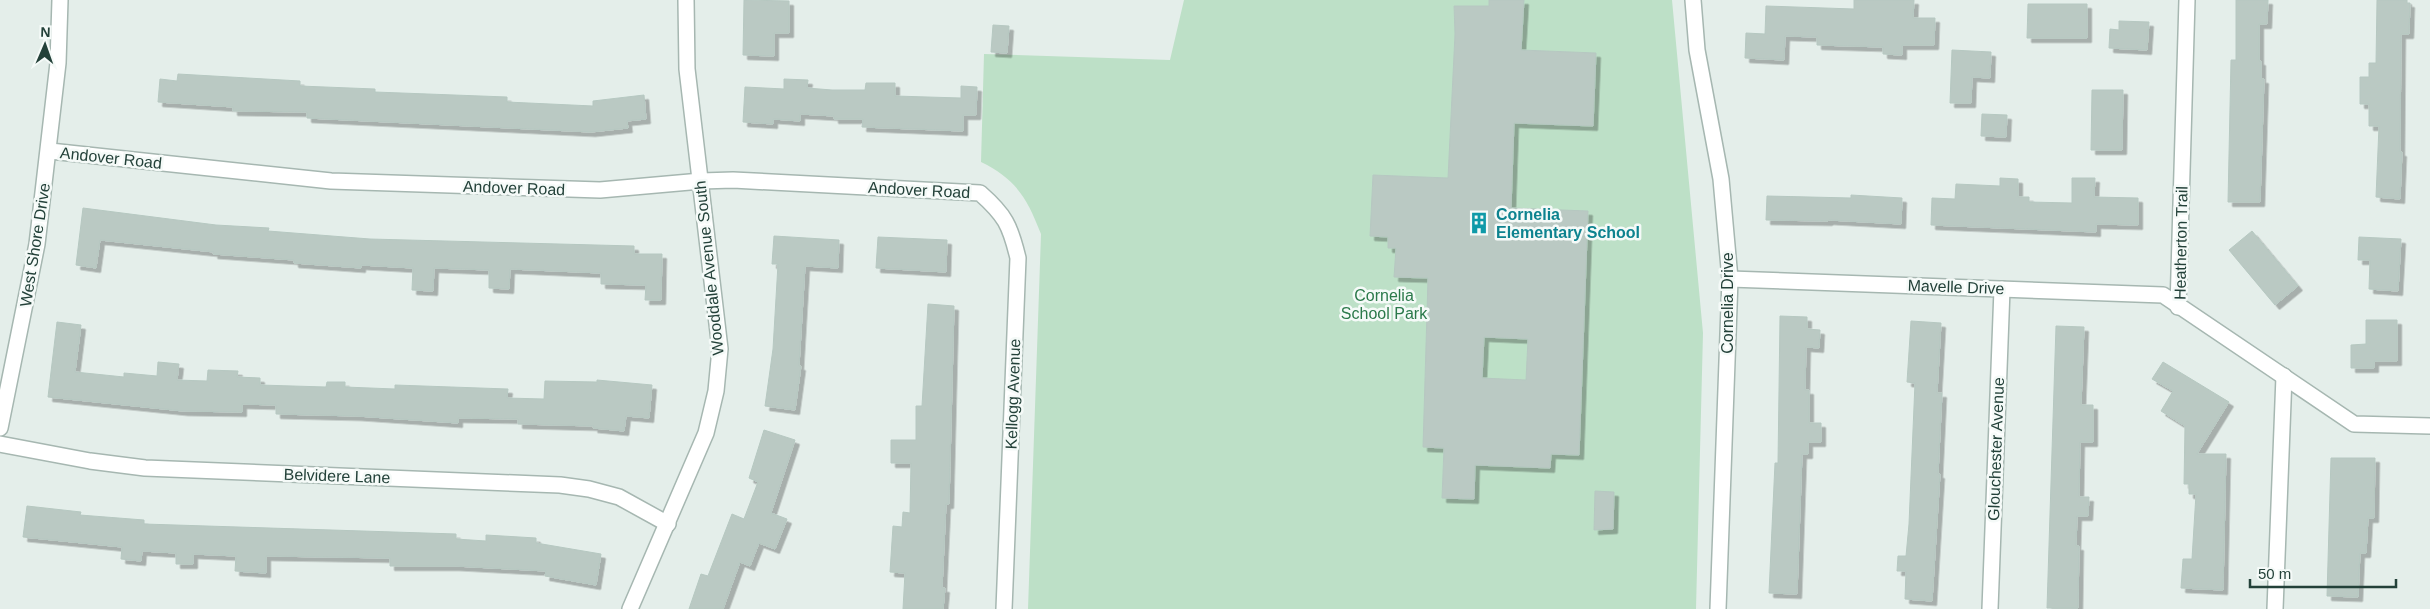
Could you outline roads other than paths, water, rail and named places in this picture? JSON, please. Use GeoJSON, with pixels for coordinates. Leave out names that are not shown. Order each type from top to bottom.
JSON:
{"type":"FeatureCollection","features":[{"type":"Feature","properties":{"kind":"street","name":"West Shore Drive"},"geometry":{"type":"LineString","coordinates":[[0,428],[38,244],[50,151],[58,63],[60,0]]}},
{"type":"Feature","properties":{"kind":"street","name":"Wooddale Avenue South"},"geometry":{"type":"LineString","coordinates":[[630,609],[706,433],[716,391],[720,349],[687,69],[686,0]]}},
{"type":"Feature","properties":{"kind":"street","name":"Cornelia Drive"},"geometry":{"type":"LineString","coordinates":[[1693,0],[1697,50],[1721,179],[1730,278],[1718,609]]}},
{"type":"Feature","properties":{"kind":"street","name":"Heatherton Trail"},"geometry":{"type":"LineString","coordinates":[[2187,0],[2178,306],[2284,376]]}},
{"type":"Feature","properties":{"kind":"street","name":"Andover Road"},"geometry":{"type":"LineString","coordinates":[[50,151],[331,181],[600,190],[733,180],[980,193]]}},
{"type":"Feature","properties":{"kind":"street","name":"Kellogg Avenue"},"geometry":{"type":"LineString","coordinates":[[980,193],[1000,211],[1012,232],[1018,258],[1004,609]]}},
{"type":"Feature","properties":{"kind":"street","name":"Mavelle Drive"},"geometry":{"type":"LineString","coordinates":[[1730,278],[2163,295],[2178,306]]}},
{"type":"Feature","properties":{"kind":"street","name":"Glouchester Avenue"},"geometry":{"type":"LineString","coordinates":[[1990,609],[2002,289]]}},
{"type":"Feature","properties":{"kind":"street"},"geometry":{"type":"LineString","coordinates":[[2284,376],[2354,424],[2430,426]]}},
{"type":"Feature","properties":{"kind":"street"},"geometry":{"type":"LineString","coordinates":[[2275,609],[2284,376]]}},
{"type":"Feature","properties":{"kind":"street","name":"Belvidere Lane"},"geometry":{"type":"LineString","coordinates":[[0,444],[90,461],[145,468],[560,485],[589,489],[619,497],[668,524]]}},
{"type":"Feature","properties":{"kind":"place","name":"Cornelia Elementary School"},"geometry":{"type":"Point","coordinates":[1479,223]}},
{"type":"Feature","properties":{"kind":"park label","name":"Cornelia School Park"},"geometry":{"type":"Point","coordinates":[1384,304]}}]}
